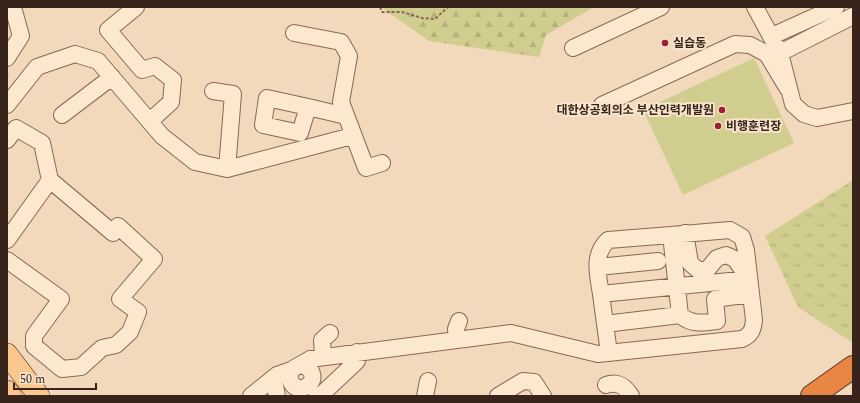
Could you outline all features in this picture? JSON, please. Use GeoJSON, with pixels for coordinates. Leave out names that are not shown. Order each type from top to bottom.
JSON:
{"type":"FeatureCollection","features":[{"type":"Feature","properties":{"kind":"highway"},"geometry":{"type":"LineString","coordinates":[[812,396],[853,367]]}},
{"type":"Feature","properties":{"kind":"highway"},"geometry":{"type":"LineString","coordinates":[[836,396],[853,384]]}},
{"type":"Feature","properties":{"kind":"main road"},"geometry":{"type":"LineString","coordinates":[[11,362],[39,396]]}},
{"type":"Feature","properties":{"kind":"main road"},"geometry":{"type":"LineString","coordinates":[[7,391],[11,396]]}},
{"type":"Feature","properties":{"kind":"lane"},"geometry":{"type":"LineString","coordinates":[[136,7],[108,30],[142,70],[155,66],[173,80],[171,102],[150,121]]}},
{"type":"Feature","properties":{"kind":"lane"},"geometry":{"type":"LineString","coordinates":[[573,48],[662,7]]}},
{"type":"Feature","properties":{"kind":"lane"},"geometry":{"type":"LineString","coordinates":[[755,7],[780,53],[793,104],[804,114],[817,118],[853,111]]}},
{"type":"Feature","properties":{"kind":"lane"},"geometry":{"type":"LineString","coordinates":[[772,36],[836,7]]}},
{"type":"Feature","properties":{"kind":"lane"},"geometry":{"type":"LineString","coordinates":[[7,8],[14,11],[21,36],[7,58]]}},
{"type":"Feature","properties":{"kind":"lane"},"geometry":{"type":"LineString","coordinates":[[780,53],[853,16]]}},
{"type":"Feature","properties":{"kind":"lane"},"geometry":{"type":"LineString","coordinates":[[294,33],[341,42],[349,56],[344,109],[352,136],[366,168],[382,163]]}},
{"type":"Feature","properties":{"kind":"lane"},"geometry":{"type":"LineString","coordinates":[[602,105],[735,44],[750,45],[767,54],[788,89]]}},
{"type":"Feature","properties":{"kind":"lane"},"geometry":{"type":"LineString","coordinates":[[7,105],[37,67],[75,54],[98,61],[162,136],[195,162],[227,169],[352,136]]}},
{"type":"Feature","properties":{"kind":"lane"},"geometry":{"type":"LineString","coordinates":[[62,115],[112,77]]}},
{"type":"Feature","properties":{"kind":"lane"},"geometry":{"type":"LineString","coordinates":[[213,91],[234,94],[227,169]]}},
{"type":"Feature","properties":{"kind":"lane"},"geometry":{"type":"LineString","coordinates":[[308,107],[344,109]]}},
{"type":"Feature","properties":{"kind":"lane"},"geometry":{"type":"LineString","coordinates":[[7,140],[16,128],[42,143],[50,180],[113,233],[118,226],[154,259],[120,299],[138,312],[130,332],[116,345],[102,348],[81,367],[62,369],[34,346],[34,336],[61,299],[7,260]]}},
{"type":"Feature","properties":{"kind":"lane"},"geometry":{"type":"LineString","coordinates":[[7,240],[50,180]]}},
{"type":"Feature","properties":{"kind":"lane"},"geometry":{"type":"LineString","coordinates":[[294,386],[310,359],[323,356],[512,333],[598,354],[609,353],[742,339],[748,336],[753,330],[746,250],[742,237],[730,230],[608,240],[601,246],[598,257],[598,267],[609,353]]}},
{"type":"Feature","properties":{"kind":"lane"},"geometry":{"type":"LineString","coordinates":[[678,234],[687,251],[690,263],[698,270],[707,270],[717,258],[726,255],[735,259],[750,286]]}},
{"type":"Feature","properties":{"kind":"lane"},"geometry":{"type":"LineString","coordinates":[[678,234],[677,287],[680,315]]}},
{"type":"Feature","properties":{"kind":"lane"},"geometry":{"type":"LineString","coordinates":[[598,267],[640,255],[658,261]]}},
{"type":"Feature","properties":{"kind":"lane"},"geometry":{"type":"LineString","coordinates":[[601,294],[677,287],[750,286]]}},
{"type":"Feature","properties":{"kind":"lane"},"geometry":{"type":"LineString","coordinates":[[605,324],[680,315],[689,322],[699,324],[717,321],[715,299],[750,286]]}},
{"type":"Feature","properties":{"kind":"lane"},"geometry":{"type":"LineString","coordinates":[[457,340],[456,329],[458,321]]}},
{"type":"Feature","properties":{"kind":"lane"},"geometry":{"type":"LineString","coordinates":[[323,356],[322,340],[330,333]]}},
{"type":"Feature","properties":{"kind":"lane"},"geometry":{"type":"LineString","coordinates":[[251,396],[294,386],[322,394],[357,361],[357,352]]}},
{"type":"Feature","properties":{"kind":"lane"},"geometry":{"type":"LineString","coordinates":[[498,396],[523,381],[534,382],[543,396]]}},
{"type":"Feature","properties":{"kind":"lane"},"geometry":{"type":"LineString","coordinates":[[606,384],[620,384],[631,396]]}},
{"type":"Feature","properties":{"kind":"path"},"geometry":{"type":"LineString","coordinates":[[380,7],[382,12],[402,12],[422,18],[435,19],[448,7]]}},
{"type":"Feature","properties":{"kind":"green space"},"geometry":{"type":"Polygon","coordinates":[[[381,7],[594,7],[546,35],[539,57],[429,41],[381,7]]]}},
{"type":"Feature","properties":{"kind":"green space","name":"비행훈련장"},"geometry":{"type":"Polygon","coordinates":[[[754,58],[794,143],[683,195],[643,110],[754,58]]]}},
{"type":"Feature","properties":{"kind":"green space"},"geometry":{"type":"Polygon","coordinates":[[[853,180],[853,343],[798,307],[765,236],[853,180]]]}},
{"type":"Feature","properties":{"kind":"place","name":"실습동"},"geometry":{"type":"Point","coordinates":[665,43]}},
{"type":"Feature","properties":{"kind":"place","name":"대한상공회의소 부산인력개발원"},"geometry":{"type":"Point","coordinates":[722,110]}},
{"type":"Feature","properties":{"kind":"place","name":"비행훈련장"},"geometry":{"type":"Point","coordinates":[718,126]}}]}
